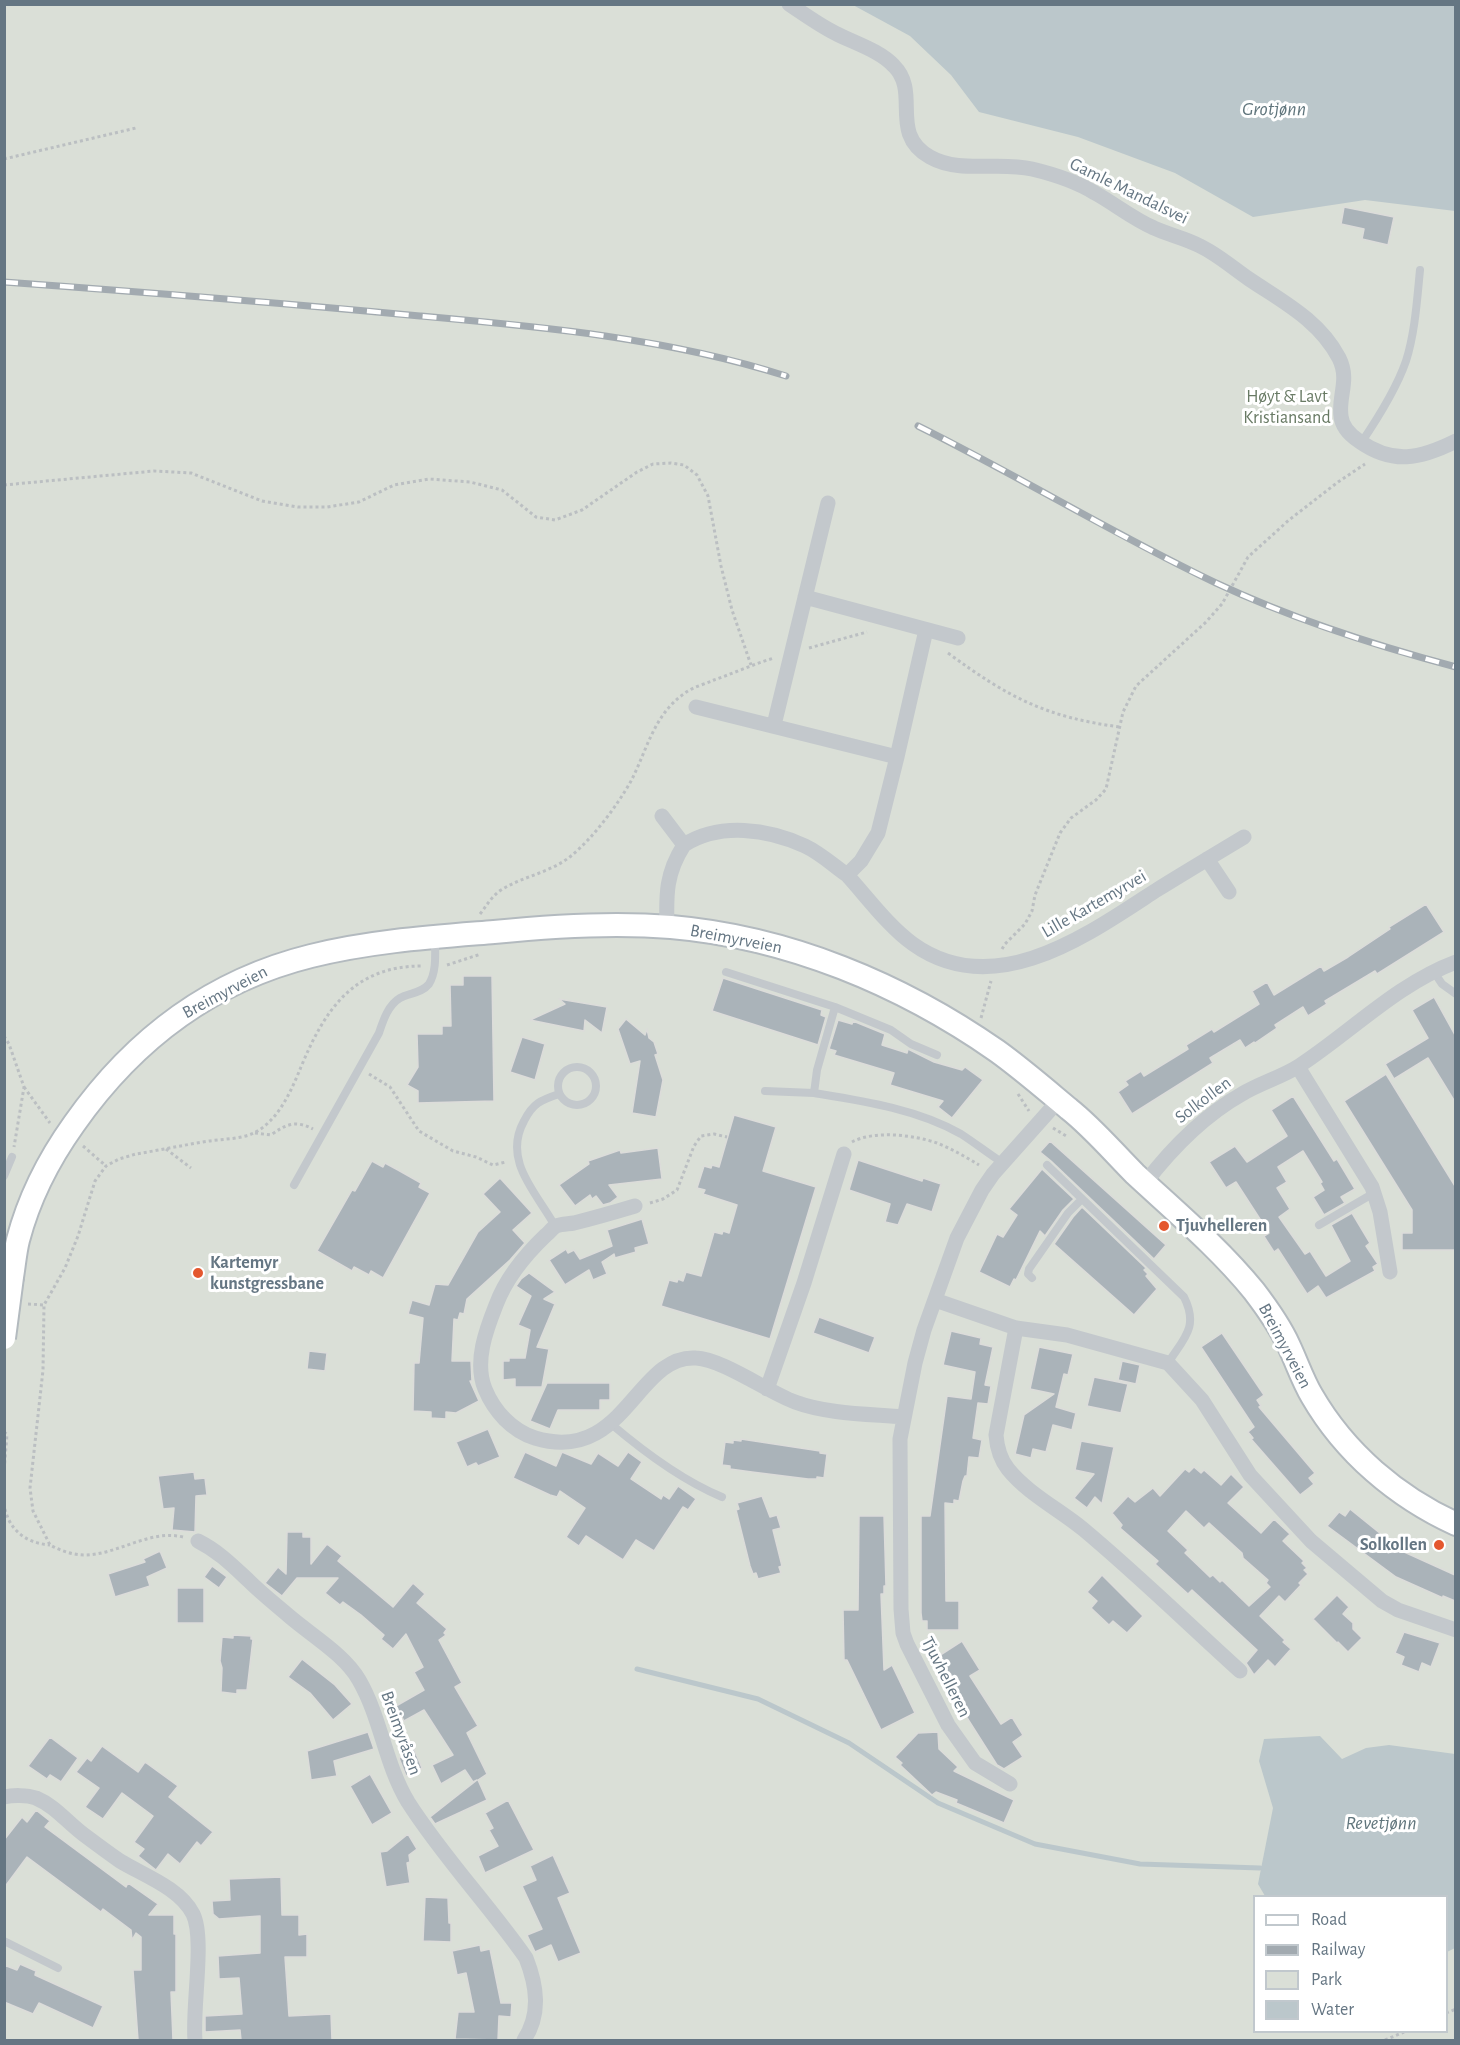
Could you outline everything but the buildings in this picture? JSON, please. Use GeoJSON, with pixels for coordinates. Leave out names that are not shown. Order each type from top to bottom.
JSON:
{"type":"FeatureCollection","features":[{"type":"Feature","properties":{"kind":"street","name":"Gamle Mandalsvei"},"geometry":{"type":"LineString","coordinates":[[789,4],[819,24],[882,56],[893,65],[904,83],[907,130],[915,146],[928,156],[961,167],[997,165],[1021,167],[1073,182],[1154,228],[1202,247],[1303,314],[1326,338],[1341,362],[1344,382],[1341,420],[1346,429],[1377,453],[1411,458],[1455,441]]}},
{"type":"Feature","properties":{"kind":"street"},"geometry":{"type":"LineString","coordinates":[[774,725],[828,503]]}},
{"type":"Feature","properties":{"kind":"street"},"geometry":{"type":"LineString","coordinates":[[806,597],[957,639]]}},
{"type":"Feature","properties":{"kind":"street"},"geometry":{"type":"LineString","coordinates":[[847,875],[861,861],[878,833],[926,630]]}},
{"type":"Feature","properties":{"kind":"street"},"geometry":{"type":"LineString","coordinates":[[696,707],[897,757]]}},
{"type":"Feature","properties":{"kind":"street"},"geometry":{"type":"LineString","coordinates":[[662,816],[684,845],[674,862],[669,877],[666,899],[667,926]]}},
{"type":"Feature","properties":{"kind":"street","name":"Lille Kartemyrvei"},"geometry":{"type":"LineString","coordinates":[[684,845],[698,837],[721,831],[750,831],[772,834],[810,848],[847,875],[914,945],[947,960],[976,966],[992,966],[1035,958],[1074,942],[1244,837]]}},
{"type":"Feature","properties":{"kind":"street"},"geometry":{"type":"LineString","coordinates":[[1208,859],[1229,892]]}},
{"type":"Feature","properties":{"kind":"street","name":"Breimyrveien"},"geometry":{"type":"LineString","coordinates":[[4,1338],[12,1277],[11,1241],[56,1149],[104,1083],[143,1043],[194,1005],[224,988],[275,966],[347,948],[546,927],[667,926],[738,937],[820,959],[918,1003],[975,1036],[1028,1075],[1082,1120],[1217,1250],[1257,1295],[1287,1342],[1310,1393],[1342,1438],[1387,1483],[1410,1501],[1455,1524]]}},
{"type":"Feature","properties":{"kind":"street","name":"Solkollen"},"geometry":{"type":"LineString","coordinates":[[1144,1182],[1170,1151],[1211,1115],[1242,1094],[1298,1067],[1400,993],[1455,962]]}},
{"type":"Feature","properties":{"kind":"street"},"geometry":{"type":"LineString","coordinates":[[1298,1067],[1374,1193],[1380,1212],[1390,1272]]}},
{"type":"Feature","properties":{"kind":"street","name":"Tjuvhelleren"},"geometry":{"type":"LineString","coordinates":[[1010,1784],[975,1763],[948,1725],[916,1665],[903,1633],[900,1575],[900,1440],[915,1363],[944,1269],[957,1238],[982,1190],[998,1168],[1058,1101]]}},
{"type":"Feature","properties":{"kind":"street"},"geometry":{"type":"LineString","coordinates":[[767,1389],[804,1283],[844,1154]]}},
{"type":"Feature","properties":{"kind":"street"},"geometry":{"type":"LineString","coordinates":[[635,1206],[555,1226],[521,1262],[496,1305],[481,1359],[481,1372],[491,1401],[521,1432],[538,1439],[568,1442],[583,1439],[610,1423],[659,1372],[671,1364],[694,1358],[708,1360],[807,1406],[903,1418]]}},
{"type":"Feature","properties":{"kind":"street"},"geometry":{"type":"LineString","coordinates":[[935,1300],[1016,1328],[1067,1335],[1168,1363],[1209,1409],[1250,1475],[1311,1541],[1382,1601],[1398,1610],[1455,1630]]}},
{"type":"Feature","properties":{"kind":"street"},"geometry":{"type":"LineString","coordinates":[[1016,1328],[996,1435],[997,1448],[1004,1464],[1018,1480],[1081,1527],[1119,1560],[1240,1671]]}},
{"type":"Feature","properties":{"kind":"street","name":"Breimyråsen"},"geometry":{"type":"LineString","coordinates":[[198,1541],[216,1550],[258,1590],[337,1656],[359,1679],[373,1713],[392,1772],[402,1792],[431,1835],[526,1959],[533,1977],[536,2007],[524,2040]]}},
{"type":"Feature","properties":{"kind":"street"},"geometry":{"type":"LineString","coordinates":[[4,1797],[11,1795],[35,1798],[45,1803],[119,1860],[171,1891],[192,1912],[196,1923],[197,1952],[193,2021],[195,2040]]}},
{"type":"Feature","properties":{"kind":"lane"},"geometry":{"type":"LineString","coordinates":[[1361,442],[1388,398],[1406,362],[1418,298],[1420,270]]}},
{"type":"Feature","properties":{"kind":"lane"},"geometry":{"type":"LineString","coordinates":[[294,1185],[379,1033],[386,1013],[398,999],[423,990],[430,982],[435,965],[435,937]]}},
{"type":"Feature","properties":{"kind":"lane"},"geometry":{"type":"LineString","coordinates":[[726,972],[835,1007],[891,1030],[911,1044],[937,1055]]}},
{"type":"Feature","properties":{"kind":"lane"},"geometry":{"type":"LineString","coordinates":[[1434,972],[1442,984],[1455,994]]}},
{"type":"Feature","properties":{"kind":"lane"},"geometry":{"type":"LineString","coordinates":[[814,1093],[817,1070],[835,1007]]}},
{"type":"Feature","properties":{"kind":"lane"},"geometry":{"type":"LineString","coordinates":[[582,1067],[596,1079],[594,1097],[584,1104],[572,1105],[562,1099],[559,1094],[558,1082],[565,1071],[570,1068],[582,1067]]}},
{"type":"Feature","properties":{"kind":"lane"},"geometry":{"type":"LineString","coordinates":[[765,1090],[814,1093],[868,1103],[930,1120],[960,1134],[998,1168]]}},
{"type":"Feature","properties":{"kind":"lane"},"geometry":{"type":"LineString","coordinates":[[555,1226],[525,1179],[517,1160],[516,1141],[519,1129],[537,1102],[559,1094]]}},
{"type":"Feature","properties":{"kind":"lane"},"geometry":{"type":"LineString","coordinates":[[4,1176],[12,1158]]}},
{"type":"Feature","properties":{"kind":"lane"},"geometry":{"type":"LineString","coordinates":[[1047,1165],[1184,1297],[1191,1319],[1189,1332],[1168,1363]]}},
{"type":"Feature","properties":{"kind":"lane"},"geometry":{"type":"LineString","coordinates":[[1319,1225],[1374,1193]]}},
{"type":"Feature","properties":{"kind":"lane"},"geometry":{"type":"LineString","coordinates":[[1032,1278],[1028,1274],[1029,1269],[1068,1213],[1082,1199]]}},
{"type":"Feature","properties":{"kind":"lane"},"geometry":{"type":"LineString","coordinates":[[610,1423],[639,1448],[680,1476],[723,1497]]}},
{"type":"Feature","properties":{"kind":"lane"},"geometry":{"type":"LineString","coordinates":[[4,1941],[58,1968]]}},
{"type":"Feature","properties":{"kind":"path"},"geometry":{"type":"LineString","coordinates":[[4,159],[136,128]]}},
{"type":"Feature","properties":{"kind":"path"},"geometry":{"type":"LineString","coordinates":[[1000,953],[1005,944],[1025,924],[1032,911],[1035,895],[1060,833],[1071,818],[1096,800],[1106,789],[1123,712],[1136,686],[1206,622],[1222,604],[1248,557],[1289,520],[1371,460],[1377,453]]}},
{"type":"Feature","properties":{"kind":"path"},"geometry":{"type":"LineString","coordinates":[[4,485],[154,471],[191,473],[262,501],[298,507],[327,507],[359,502],[394,485],[429,479],[470,482],[502,490],[536,517],[555,520],[582,510],[637,472],[653,464],[684,465],[697,475],[708,496],[729,599],[751,665]]}},
{"type":"Feature","properties":{"kind":"path"},"geometry":{"type":"LineString","coordinates":[[253,1133],[273,1117],[286,1100],[318,1028],[335,1004],[349,990],[390,969],[453,963],[484,953]]}},
{"type":"Feature","properties":{"kind":"path"},"geometry":{"type":"LineString","coordinates":[[975,1036],[987,1000],[993,972]]}},
{"type":"Feature","properties":{"kind":"path"},"geometry":{"type":"LineString","coordinates":[[4,1036],[24,1087],[45,1119],[56,1128]]}},
{"type":"Feature","properties":{"kind":"path"},"geometry":{"type":"LineString","coordinates":[[359,1068],[390,1087],[419,1131],[453,1151],[476,1157],[493,1165],[517,1160]]}},
{"type":"Feature","properties":{"kind":"path"},"geometry":{"type":"LineString","coordinates":[[12,1158],[24,1087]]}},
{"type":"Feature","properties":{"kind":"path"},"geometry":{"type":"LineString","coordinates":[[1016,1090],[1039,1123],[1054,1128],[1073,1140]]}},
{"type":"Feature","properties":{"kind":"path"},"geometry":{"type":"LineString","coordinates":[[50,1545],[33,1511],[30,1488],[43,1370],[44,1305],[65,1268],[78,1236],[95,1181],[106,1166],[136,1154],[253,1133],[272,1135],[283,1126],[303,1124]]}},
{"type":"Feature","properties":{"kind":"path"},"geometry":{"type":"LineString","coordinates":[[635,1206],[663,1200],[676,1190],[694,1146],[701,1136],[714,1134],[727,1137]]}},
{"type":"Feature","properties":{"kind":"path"},"geometry":{"type":"LineString","coordinates":[[844,1154],[850,1143],[858,1139],[885,1136],[913,1138],[936,1143],[998,1168]]}},
{"type":"Feature","properties":{"kind":"path"},"geometry":{"type":"LineString","coordinates":[[83,1146],[106,1166]]}},
{"type":"Feature","properties":{"kind":"path"},"geometry":{"type":"LineString","coordinates":[[166,1149],[191,1168]]}},
{"type":"Feature","properties":{"kind":"path"},"geometry":{"type":"LineString","coordinates":[[22,1303],[44,1305]]}},
{"type":"Feature","properties":{"kind":"path"},"geometry":{"type":"LineString","coordinates":[[4,1432],[7,1434],[4,1472]]}},
{"type":"Feature","properties":{"kind":"path"},"geometry":{"type":"LineString","coordinates":[[4,1503],[10,1525],[20,1535],[62,1551],[86,1555],[110,1551],[157,1536],[172,1534],[198,1541]]}},
{"type":"Feature","properties":{"kind":"path"},"geometry":{"type":"LineString","coordinates":[[1385,2040],[1400,2033]]}},
{"type":"Feature","properties":{"kind":"green space","name":"Høyt & Lavt Kristiansand"},"geometry":{"type":"Polygon","coordinates":[[[5,5],[1455,5],[1455,2040],[5,2040],[5,5]]]}},
{"type":"Feature","properties":{"kind":"water","name":"Grotjønn"},"geometry":{"type":"Polygon","coordinates":[[[853,5],[1455,5],[1455,211],[1365,200],[1253,217],[1175,173],[1078,137],[979,112],[951,75],[910,36],[853,5]]]}},
{"type":"Feature","properties":{"kind":"water","name":"Revetjønn"},"geometry":{"type":"Polygon","coordinates":[[[1320,1736],[1342,1759],[1366,1748],[1389,1745],[1455,1754],[1455,1948],[1448,1952],[1448,1895],[1264,1895],[1258,1884],[1273,1808],[1259,1761],[1264,1739],[1320,1736]]]}},
{"type":"Feature","properties":{"kind":"waterway"},"geometry":{"type":"LineString","coordinates":[[637,1669],[758,1699],[849,1743],[938,1803],[1035,1844],[1140,1864],[1260,1868]]}},
{"type":"Feature","properties":{"kind":"railway"},"geometry":{"type":"LineString","coordinates":[[4,282],[316,307],[558,330],[696,352],[786,376]]}},
{"type":"Feature","properties":{"kind":"railway"},"geometry":{"type":"LineString","coordinates":[[918,426],[1141,545],[1245,596],[1334,630],[1456,667]]}},
{"type":"Feature","properties":{"kind":"place","name":"Tjuvhelleren"},"geometry":{"type":"Point","coordinates":[1164,1226]}},
{"type":"Feature","properties":{"kind":"place","name":"Kartemyr kunstgressbane"},"geometry":{"type":"Point","coordinates":[198,1273]}},
{"type":"Feature","properties":{"kind":"place","name":"Solkollen"},"geometry":{"type":"Point","coordinates":[1439,1545]}}]}
